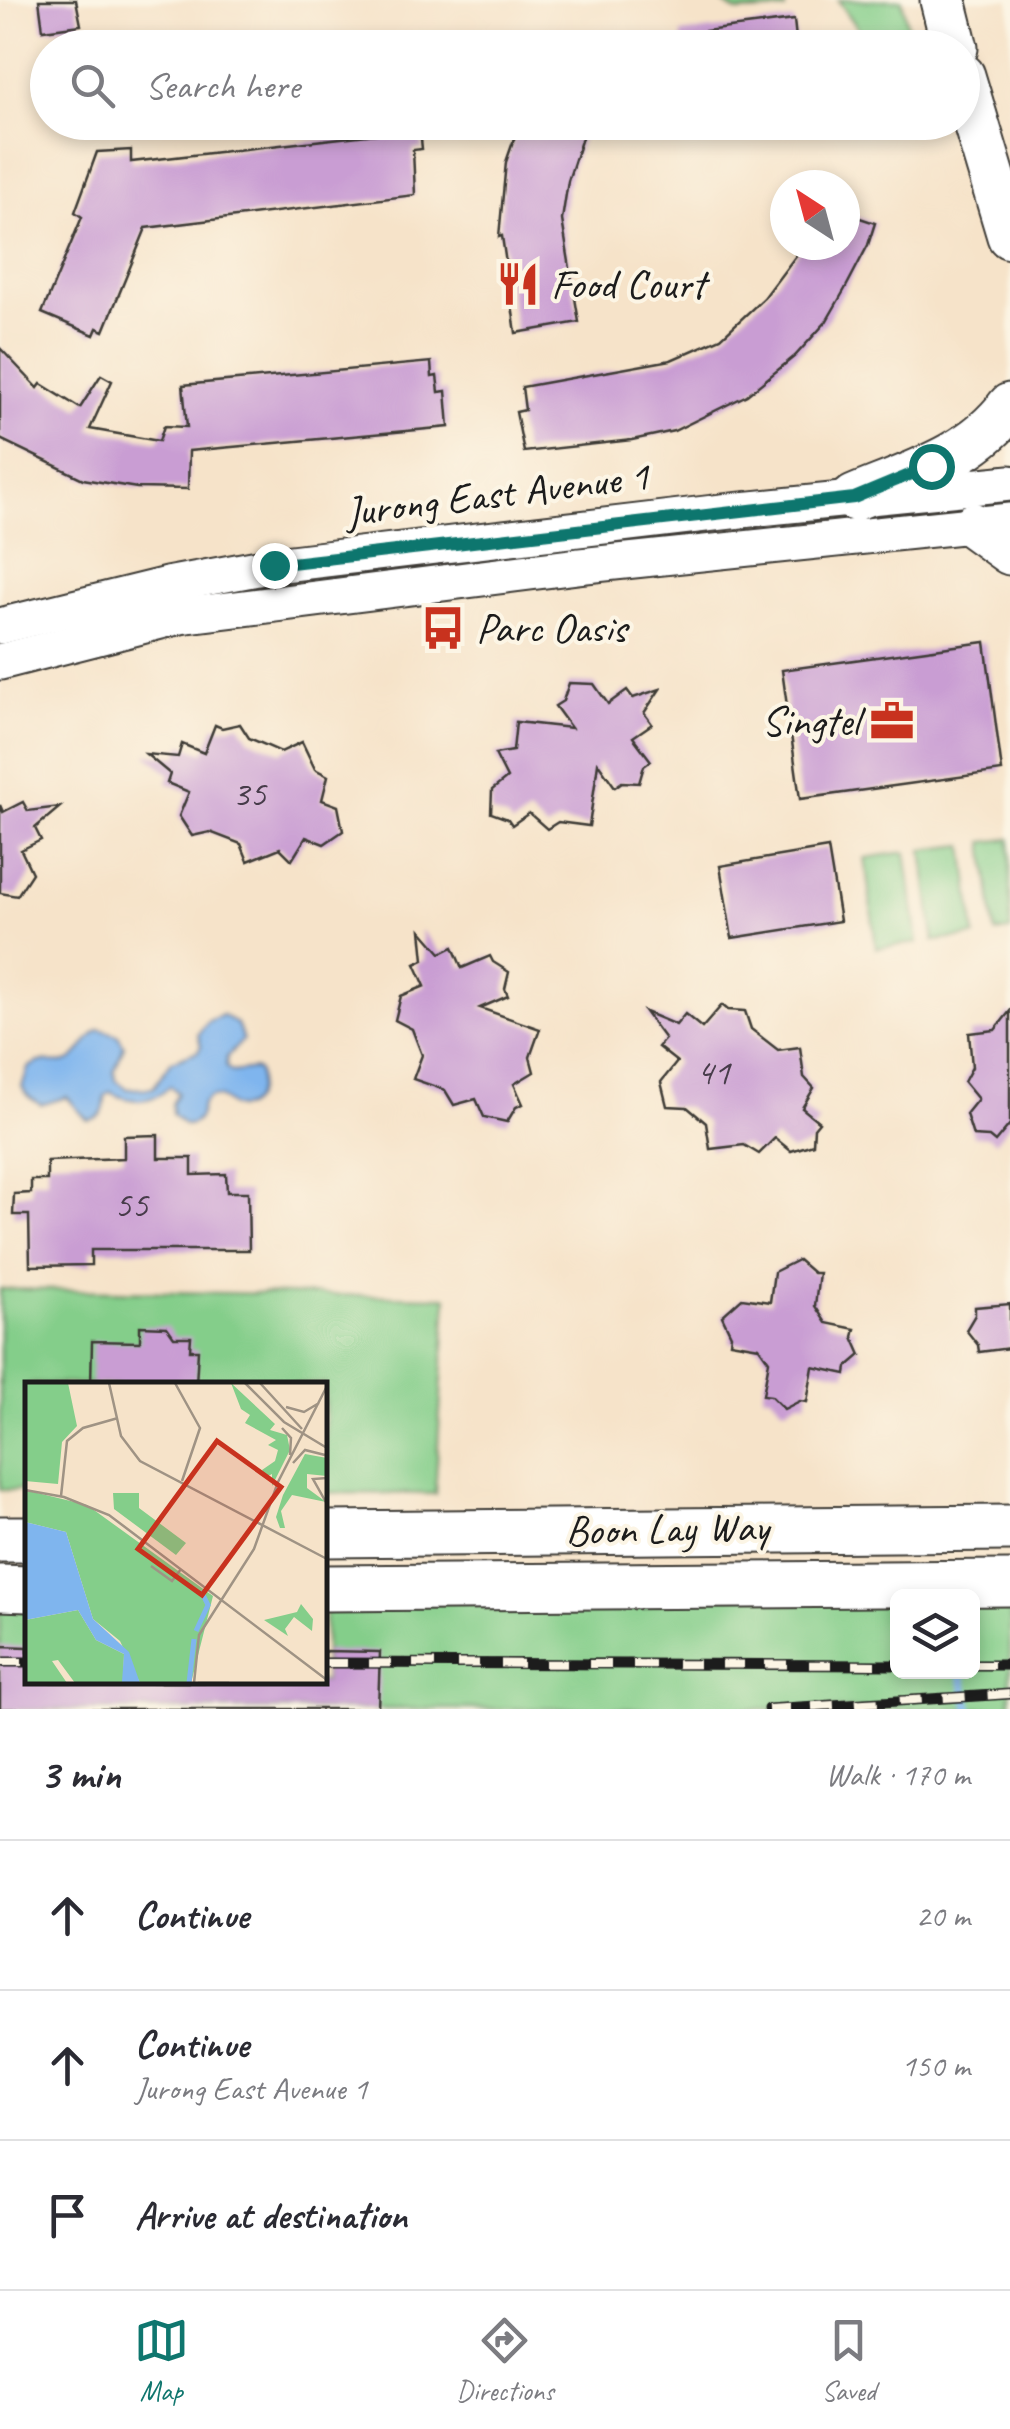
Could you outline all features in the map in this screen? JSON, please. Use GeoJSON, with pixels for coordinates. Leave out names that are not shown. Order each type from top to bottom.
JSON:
{"type":"FeatureCollection","features":[{"type":"Feature","properties":{"kind":"main road"},"geometry":{"type":"LineString","coordinates":[[943,0],[950,30]]}},
{"type":"Feature","properties":{"kind":"main road"},"geometry":{"type":"LineString","coordinates":[[980,136],[1010,236]]}},
{"type":"Feature","properties":{"kind":"main road"},"geometry":{"type":"LineString","coordinates":[[854,498],[931,466],[963,448],[996,426],[1010,406]]}},
{"type":"Feature","properties":{"kind":"main road"},"geometry":{"type":"LineString","coordinates":[[992,523],[1010,552]]}},
{"type":"Feature","properties":{"kind":"main road"},"geometry":{"type":"LineString","coordinates":[[965,1528],[1010,1520]]}},
{"type":"Feature","properties":{"kind":"main road","name":"Boon Lay Way"},"geometry":{"type":"LineString","coordinates":[[328,1534],[1010,1528]]}},
{"type":"Feature","properties":{"kind":"main road","name":"Boon Lay Way"},"geometry":{"type":"LineString","coordinates":[[328,1588],[1003,1586]]}},
{"type":"Feature","properties":{"kind":"street","name":"Jurong East Avenue 1"},"geometry":{"type":"LineString","coordinates":[[0,626],[166,584],[274,565],[1010,483]]}},
{"type":"Feature","properties":{"kind":"street","name":"Jurong East Avenue 1"},"geometry":{"type":"LineString","coordinates":[[0,662],[180,616],[214,611],[597,564],[992,523]]}},
{"type":"Feature","properties":{"kind":"green space"},"geometry":{"type":"Polygon","coordinates":[[[716,0],[784,0],[785,10],[738,12],[716,0]]]}},
{"type":"Feature","properties":{"kind":"green space"},"geometry":{"type":"Polygon","coordinates":[[[838,0],[902,0],[908,30],[859,30],[838,0]]]}},
{"type":"Feature","properties":{"kind":"green space"},"geometry":{"type":"Polygon","coordinates":[[[1010,839],[1010,931],[995,933],[984,842],[1010,839]]]}},
{"type":"Feature","properties":{"kind":"green space"},"geometry":{"type":"Polygon","coordinates":[[[964,845],[975,936],[934,941],[923,850],[964,845]]]}},
{"type":"Feature","properties":{"kind":"green space"},"geometry":{"type":"Polygon","coordinates":[[[906,852],[918,943],[876,948],[865,858],[906,852]]]}},
{"type":"Feature","properties":{"kind":"green space"},"geometry":{"type":"Polygon","coordinates":[[[0,1289],[447,1297],[435,1494],[328,1493],[328,1382],[25,1382],[25,1490],[0,1490],[0,1289]]]}},
{"type":"Feature","properties":{"kind":"green space"},"geometry":{"type":"Polygon","coordinates":[[[0,1588],[25,1588],[25,1684],[328,1684],[328,1588],[890,1590],[890,1679],[980,1679],[980,1590],[1010,1590],[1010,1709],[0,1709],[0,1588]]]}},
{"type":"Feature","properties":{"kind":"water"},"geometry":{"type":"Polygon","coordinates":[[[223,1015],[237,1024],[243,1040],[227,1057],[226,1067],[232,1072],[258,1071],[256,1095],[243,1108],[211,1097],[202,1105],[195,1122],[184,1125],[172,1114],[178,1093],[170,1086],[141,1100],[110,1092],[105,1096],[102,1113],[87,1120],[67,1097],[41,1105],[22,1087],[28,1068],[43,1061],[71,1060],[100,1029],[118,1035],[124,1046],[114,1072],[116,1080],[128,1089],[153,1088],[172,1061],[198,1051],[198,1034],[208,1021],[223,1015]]]}},
{"type":"Feature","properties":{"kind":"building"},"geometry":{"type":"Polygon","coordinates":[[[39,0],[76,0],[81,25],[43,30],[39,0]]]}},
{"type":"Feature","properties":{"kind":"building"},"geometry":{"type":"Polygon","coordinates":[[[794,20],[795,30],[713,30],[794,20]]]}},
{"type":"Feature","properties":{"kind":"building"},"geometry":{"type":"Polygon","coordinates":[[[324,140],[421,140],[422,149],[413,150],[415,195],[146,228],[104,331],[97,328],[94,335],[42,313],[82,217],[75,212],[97,152],[131,150],[131,162],[324,140]]]}},
{"type":"Feature","properties":{"kind":"building"},"geometry":{"type":"Polygon","coordinates":[[[514,140],[581,140],[568,181],[562,220],[579,322],[516,333],[502,236],[499,237],[506,162],[514,140]]]}},
{"type":"Feature","properties":{"kind":"building"},"geometry":{"type":"Polygon","coordinates":[[[860,218],[875,223],[868,245],[845,289],[826,322],[795,356],[747,395],[674,431],[632,440],[524,452],[516,412],[525,410],[522,387],[671,360],[721,338],[764,298],[793,260],[860,260],[860,218]]]}},
{"type":"Feature","properties":{"kind":"building"},"geometry":{"type":"Polygon","coordinates":[[[0,348],[38,388],[41,384],[80,408],[101,375],[112,381],[90,429],[159,441],[164,426],[187,427],[183,385],[431,362],[439,392],[446,391],[449,427],[189,451],[188,489],[137,488],[83,479],[0,439],[0,348]]]}},
{"type":"Feature","properties":{"kind":"building","name":"Singtel"},"geometry":{"type":"Polygon","coordinates":[[[985,642],[1002,771],[800,799],[782,670],[985,642]]]}},
{"type":"Feature","properties":{"kind":"building"},"geometry":{"type":"Polygon","coordinates":[[[569,683],[594,684],[608,704],[627,690],[633,698],[660,689],[644,713],[652,724],[633,737],[651,761],[644,766],[639,783],[622,782],[615,787],[598,763],[589,826],[558,822],[547,829],[529,813],[512,825],[508,819],[491,813],[492,790],[507,778],[495,754],[513,751],[516,722],[571,728],[555,706],[563,701],[569,683]]]}},
{"type":"Feature","properties":{"kind":"building"},"geometry":{"type":"Polygon","coordinates":[[[240,724],[249,738],[281,752],[302,742],[315,769],[328,776],[322,800],[338,806],[343,831],[324,844],[306,837],[292,860],[280,848],[248,861],[241,844],[210,832],[192,836],[179,816],[189,792],[167,783],[170,774],[146,754],[178,757],[182,744],[204,753],[215,725],[222,728],[240,724]]]}},
{"type":"Feature","properties":{"kind":"building"},"geometry":{"type":"Polygon","coordinates":[[[23,802],[28,811],[60,807],[35,828],[41,840],[21,850],[32,873],[17,896],[0,893],[0,805],[3,812],[23,802]]]}},
{"type":"Feature","properties":{"kind":"building"},"geometry":{"type":"Polygon","coordinates":[[[828,848],[840,921],[732,938],[720,866],[828,848]]]}},
{"type":"Feature","properties":{"kind":"building"},"geometry":{"type":"Polygon","coordinates":[[[421,930],[441,953],[453,947],[462,968],[490,956],[509,972],[505,989],[508,996],[480,1008],[540,1029],[530,1057],[534,1072],[514,1084],[523,1104],[516,1107],[507,1122],[484,1117],[476,1099],[454,1105],[445,1090],[413,1079],[422,1055],[412,1029],[395,1020],[401,996],[425,986],[415,964],[424,960],[421,930]]]}},
{"type":"Feature","properties":{"kind":"building"},"geometry":{"type":"Polygon","coordinates":[[[722,1005],[728,1010],[745,1011],[751,1029],[778,1050],[800,1047],[804,1077],[814,1088],[802,1108],[819,1122],[814,1128],[813,1144],[791,1151],[775,1138],[759,1154],[744,1145],[710,1149],[706,1123],[687,1107],[667,1106],[661,1082],[677,1062],[658,1047],[665,1039],[645,1012],[676,1025],[685,1014],[702,1028],[722,1005]]]}},
{"type":"Feature","properties":{"kind":"building"},"geometry":{"type":"Polygon","coordinates":[[[1010,1011],[1010,1124],[995,1142],[989,1137],[973,1136],[966,1114],[978,1099],[964,1082],[972,1067],[969,1033],[995,1030],[1010,1011]]]}},
{"type":"Feature","properties":{"kind":"building"},"geometry":{"type":"Polygon","coordinates":[[[158,1135],[158,1158],[192,1158],[192,1175],[226,1174],[227,1192],[248,1192],[249,1250],[91,1250],[91,1265],[30,1266],[29,1215],[13,1215],[14,1194],[31,1193],[31,1180],[47,1180],[47,1161],[124,1158],[124,1136],[158,1135]]]}},
{"type":"Feature","properties":{"kind":"building"},"geometry":{"type":"Polygon","coordinates":[[[798,1260],[813,1273],[819,1273],[815,1306],[826,1323],[855,1329],[853,1337],[861,1355],[847,1367],[846,1374],[813,1367],[807,1402],[784,1409],[771,1396],[763,1395],[769,1361],[759,1347],[730,1342],[731,1335],[722,1316],[742,1298],[770,1302],[774,1272],[798,1260]]]}},
{"type":"Feature","properties":{"kind":"building"},"geometry":{"type":"Polygon","coordinates":[[[1010,1304],[1010,1348],[979,1352],[966,1330],[975,1307],[1010,1304]]]}},
{"type":"Feature","properties":{"kind":"building"},"geometry":{"type":"Polygon","coordinates":[[[140,1326],[167,1327],[174,1337],[191,1337],[190,1350],[198,1350],[196,1382],[91,1382],[92,1341],[140,1342],[140,1326]]]}},
{"type":"Feature","properties":{"kind":"building"},"geometry":{"type":"Polygon","coordinates":[[[0,1646],[25,1647],[25,1684],[328,1684],[328,1651],[380,1652],[378,1709],[0,1709],[0,1646]]]}},
{"type":"Feature","properties":{"kind":"waterway"},"geometry":{"type":"LineString","coordinates":[[963,1679],[970,1709]]}},
{"type":"Feature","properties":{"kind":"railway"},"geometry":{"type":"LineString","coordinates":[[0,1662],[25,1662]]}},
{"type":"Feature","properties":{"kind":"railway"},"geometry":{"type":"LineString","coordinates":[[328,1663],[890,1665]]}},
{"type":"Feature","properties":{"kind":"railway"},"geometry":{"type":"LineString","coordinates":[[980,1665],[1010,1665]]}},
{"type":"Feature","properties":{"kind":"railway"},"geometry":{"type":"LineString","coordinates":[[768,1709],[1010,1694]]}},
{"type":"Feature","properties":{"kind":"place","name":"Food Court"},"geometry":{"type":"Point","coordinates":[518,284]}},
{"type":"Feature","properties":{"kind":"place","name":"Parc Oasis"},"geometry":{"type":"Point","coordinates":[443,628]}},
{"type":"Feature","properties":{"kind":"place","name":"Singtel"},"geometry":{"type":"Point","coordinates":[892,721]}},
{"type":"Feature","properties":{"kind":"route"},"geometry":{"type":"LineString","coordinates":[[274,565],[854,498],[931,466]]}}]}
